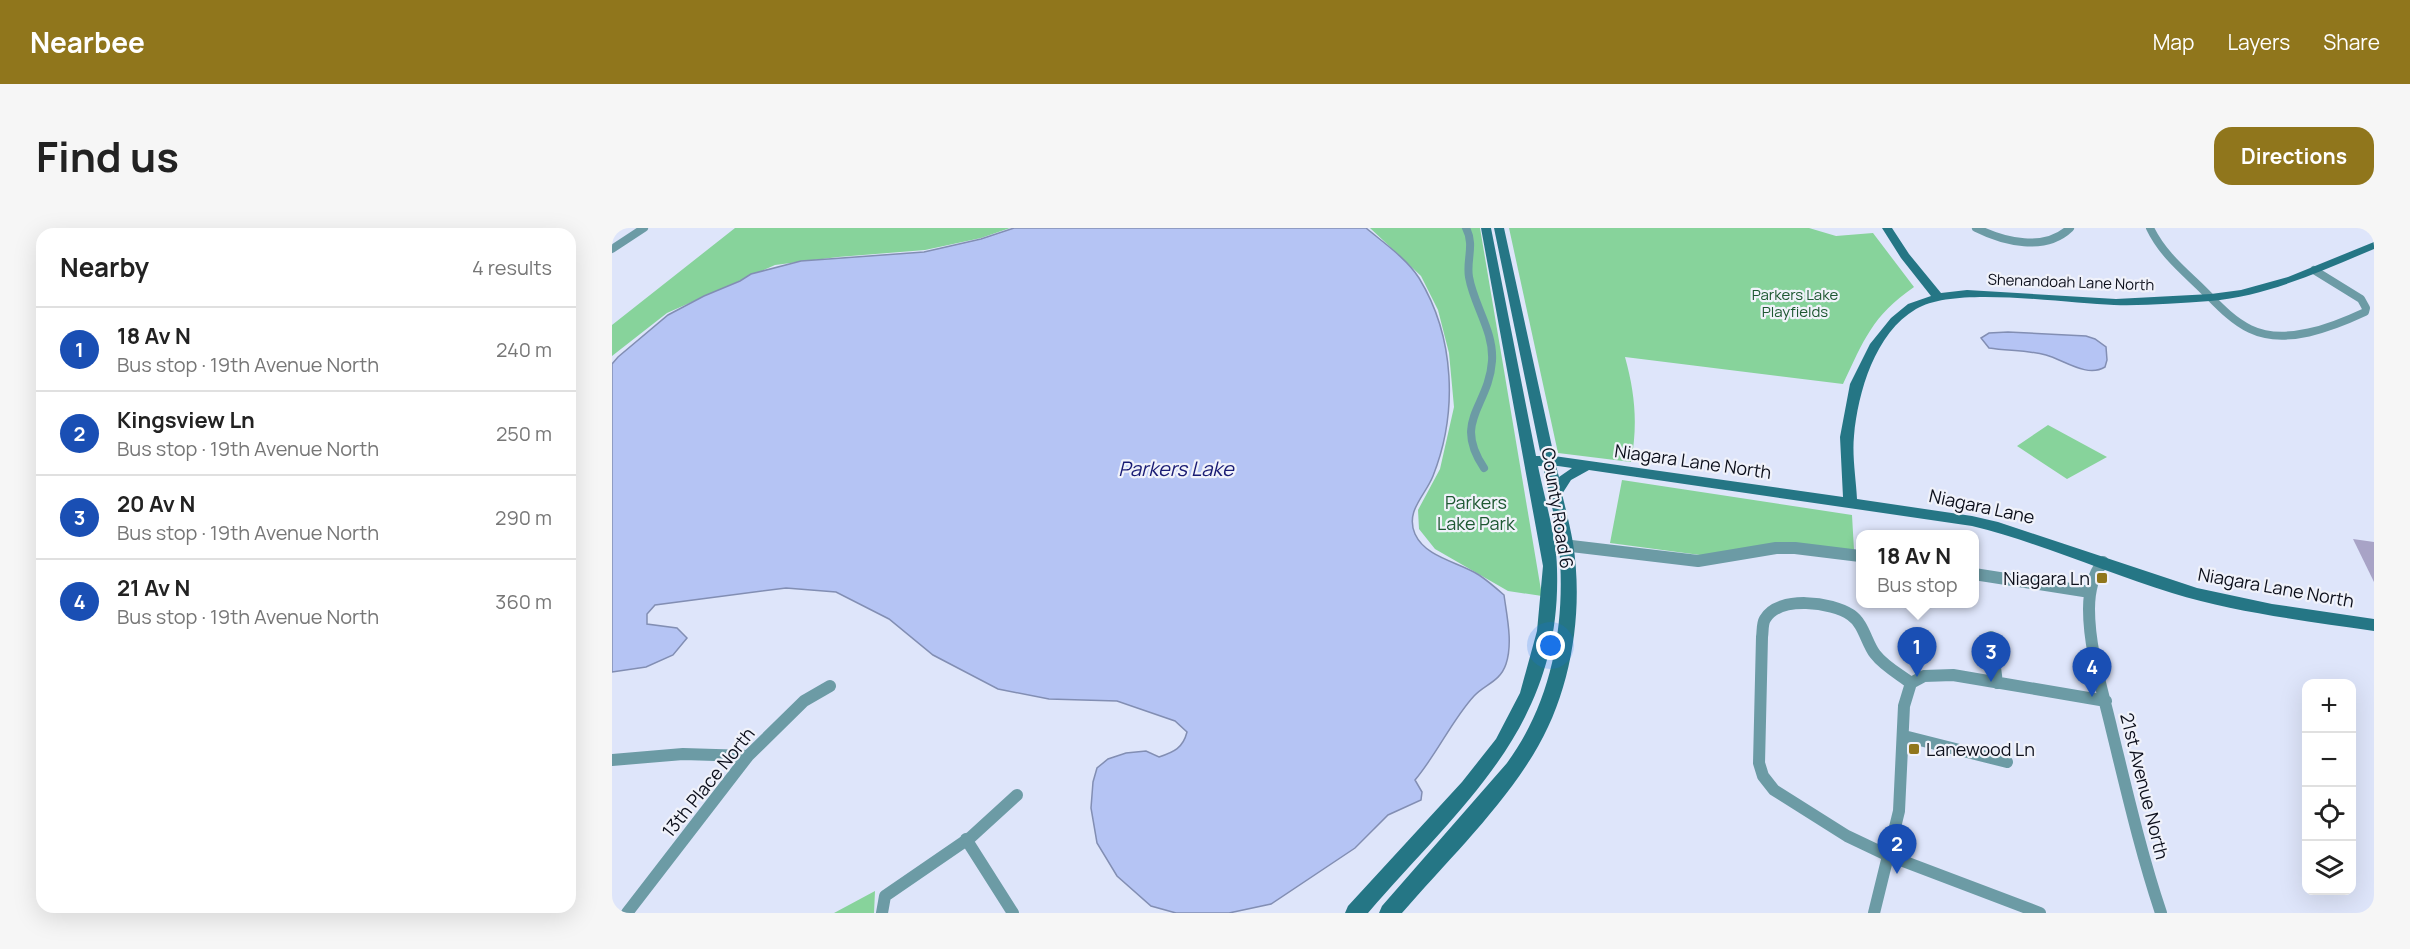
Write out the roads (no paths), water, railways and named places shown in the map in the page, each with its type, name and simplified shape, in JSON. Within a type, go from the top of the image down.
[{"type":"street","points":[[1466,228],[1472,243],[1469,276],[1492,350],[1489,380],[1469,430],[1468,442],[1475,458],[1484,468]]},
{"type":"street","name":"County Road 6","points":[[1355,913],[1485,768],[1509,733],[1532,683],[1544,642],[1550,605],[1550,566],[1486,228]]},
{"type":"street","name":"County Road 6","points":[[1389,913],[1492,796],[1528,748],[1554,687],[1566,637],[1569,580],[1566,544],[1499,228]]},
{"type":"street","points":[[1887,228],[1905,256],[1938,297]]},
{"type":"street","points":[[1976,228],[2002,240],[2025,242],[2057,239],[2070,228]]},
{"type":"street","points":[[2150,228],[2168,257],[2211,297],[2248,328],[2275,335],[2315,329],[2365,312],[2366,308],[2361,299],[2314,270]]},
{"type":"street","points":[[612,249],[643,229]]},
{"type":"street","name":"Shenandoah Lane North","points":[[1850,503],[1847,432],[1856,384],[1876,344],[1902,312],[1924,300],[1982,293],[2116,302],[2211,297],[2268,286],[2374,245]]},
{"type":"street","name":"Niagara Lane North","points":[[1531,461],[1587,465],[1850,503]]},
{"type":"street","points":[[1556,494],[1566,477],[1587,465]]},
{"type":"street","name":"Niagara Lane","points":[[1850,503],[1997,526],[2035,537],[2103,562]]},
{"type":"street","points":[[1546,543],[1698,561],[1776,548],[1856,556]]},
{"type":"street","name":"Niagara Lane North","points":[[2103,562],[2171,586],[2227,601],[2374,625]]},
{"type":"street","name":"21st Avenue North","points":[[2103,562],[2095,572],[2090,592],[2091,625],[2135,828],[2161,913]]},
{"type":"street","points":[[1979,575],[2090,592]]},
{"type":"street","points":[[1911,683],[1882,662],[1874,652],[1861,624],[1840,609],[1803,603],[1786,604],[1766,618],[1762,637],[1759,763],[1763,776],[1774,790],[1847,836],[1887,855],[2040,913]]},
{"type":"street","points":[[1991,637],[1997,683]]},
{"type":"street","points":[[1874,913],[1899,811],[1904,706],[1911,683],[1924,676],[1936,674],[2106,701]]},
{"type":"street","name":"13th Place North","points":[[627,913],[748,756],[804,701],[830,686]]},
{"type":"street","points":[[1904,736],[2007,762]]},
{"type":"street","points":[[612,760],[683,754],[748,756]]},
{"type":"street","points":[[882,913],[885,896],[966,840],[1003,811],[1017,795]]},
{"type":"street","points":[[966,840],[1013,913]]},
{"type":"water","name":"Parkers Lake","points":[[1014,228],[1366,228],[1408,264],[1419,278],[1431,301],[1446,350],[1449,401],[1441,452],[1430,483],[1414,511],[1413,526],[1415,534],[1427,549],[1471,570],[1504,595],[1509,639],[1506,664],[1500,675],[1478,692],[1466,705],[1415,780],[1422,792],[1421,800],[1388,815],[1355,848],[1271,904],[1229,913],[1176,913],[1151,906],[1117,876],[1097,843],[1091,808],[1093,782],[1097,768],[1108,759],[1126,753],[1146,751],[1159,757],[1173,751],[1183,742],[1187,732],[1175,721],[1117,701],[1049,699],[998,689],[933,655],[889,619],[836,592],[786,588],[655,605],[647,614],[647,624],[677,628],[687,638],[673,655],[646,667],[612,672],[612,364],[618,357],[668,315],[751,274],[801,261],[924,252],[981,239]]},
{"type":"water","points":[[1989,333],[2086,336],[2095,339],[2106,347],[2105,367],[2098,370],[2083,369],[2046,355],[1989,348],[1981,338]]},
{"type":"place","name":"Niagara Ln","points":[[2102,578]]},
{"type":"place","name":"18 Av N","points":[[1917,677]]},
{"type":"place","name":"20 Av N","points":[[1991,682]]},
{"type":"place","name":"21 Av N","points":[[2092,697]]},
{"type":"place","name":"Lanewood Ln","points":[[1914,749]]},
{"type":"place","name":"Kingsview Ln","points":[[1897,874]]},
{"type":"park label","name":"Parkers Lake Playfields","points":[[1795,302]]},
{"type":"park label","name":"Parkers Lake Park","points":[[1476,512]]}]
